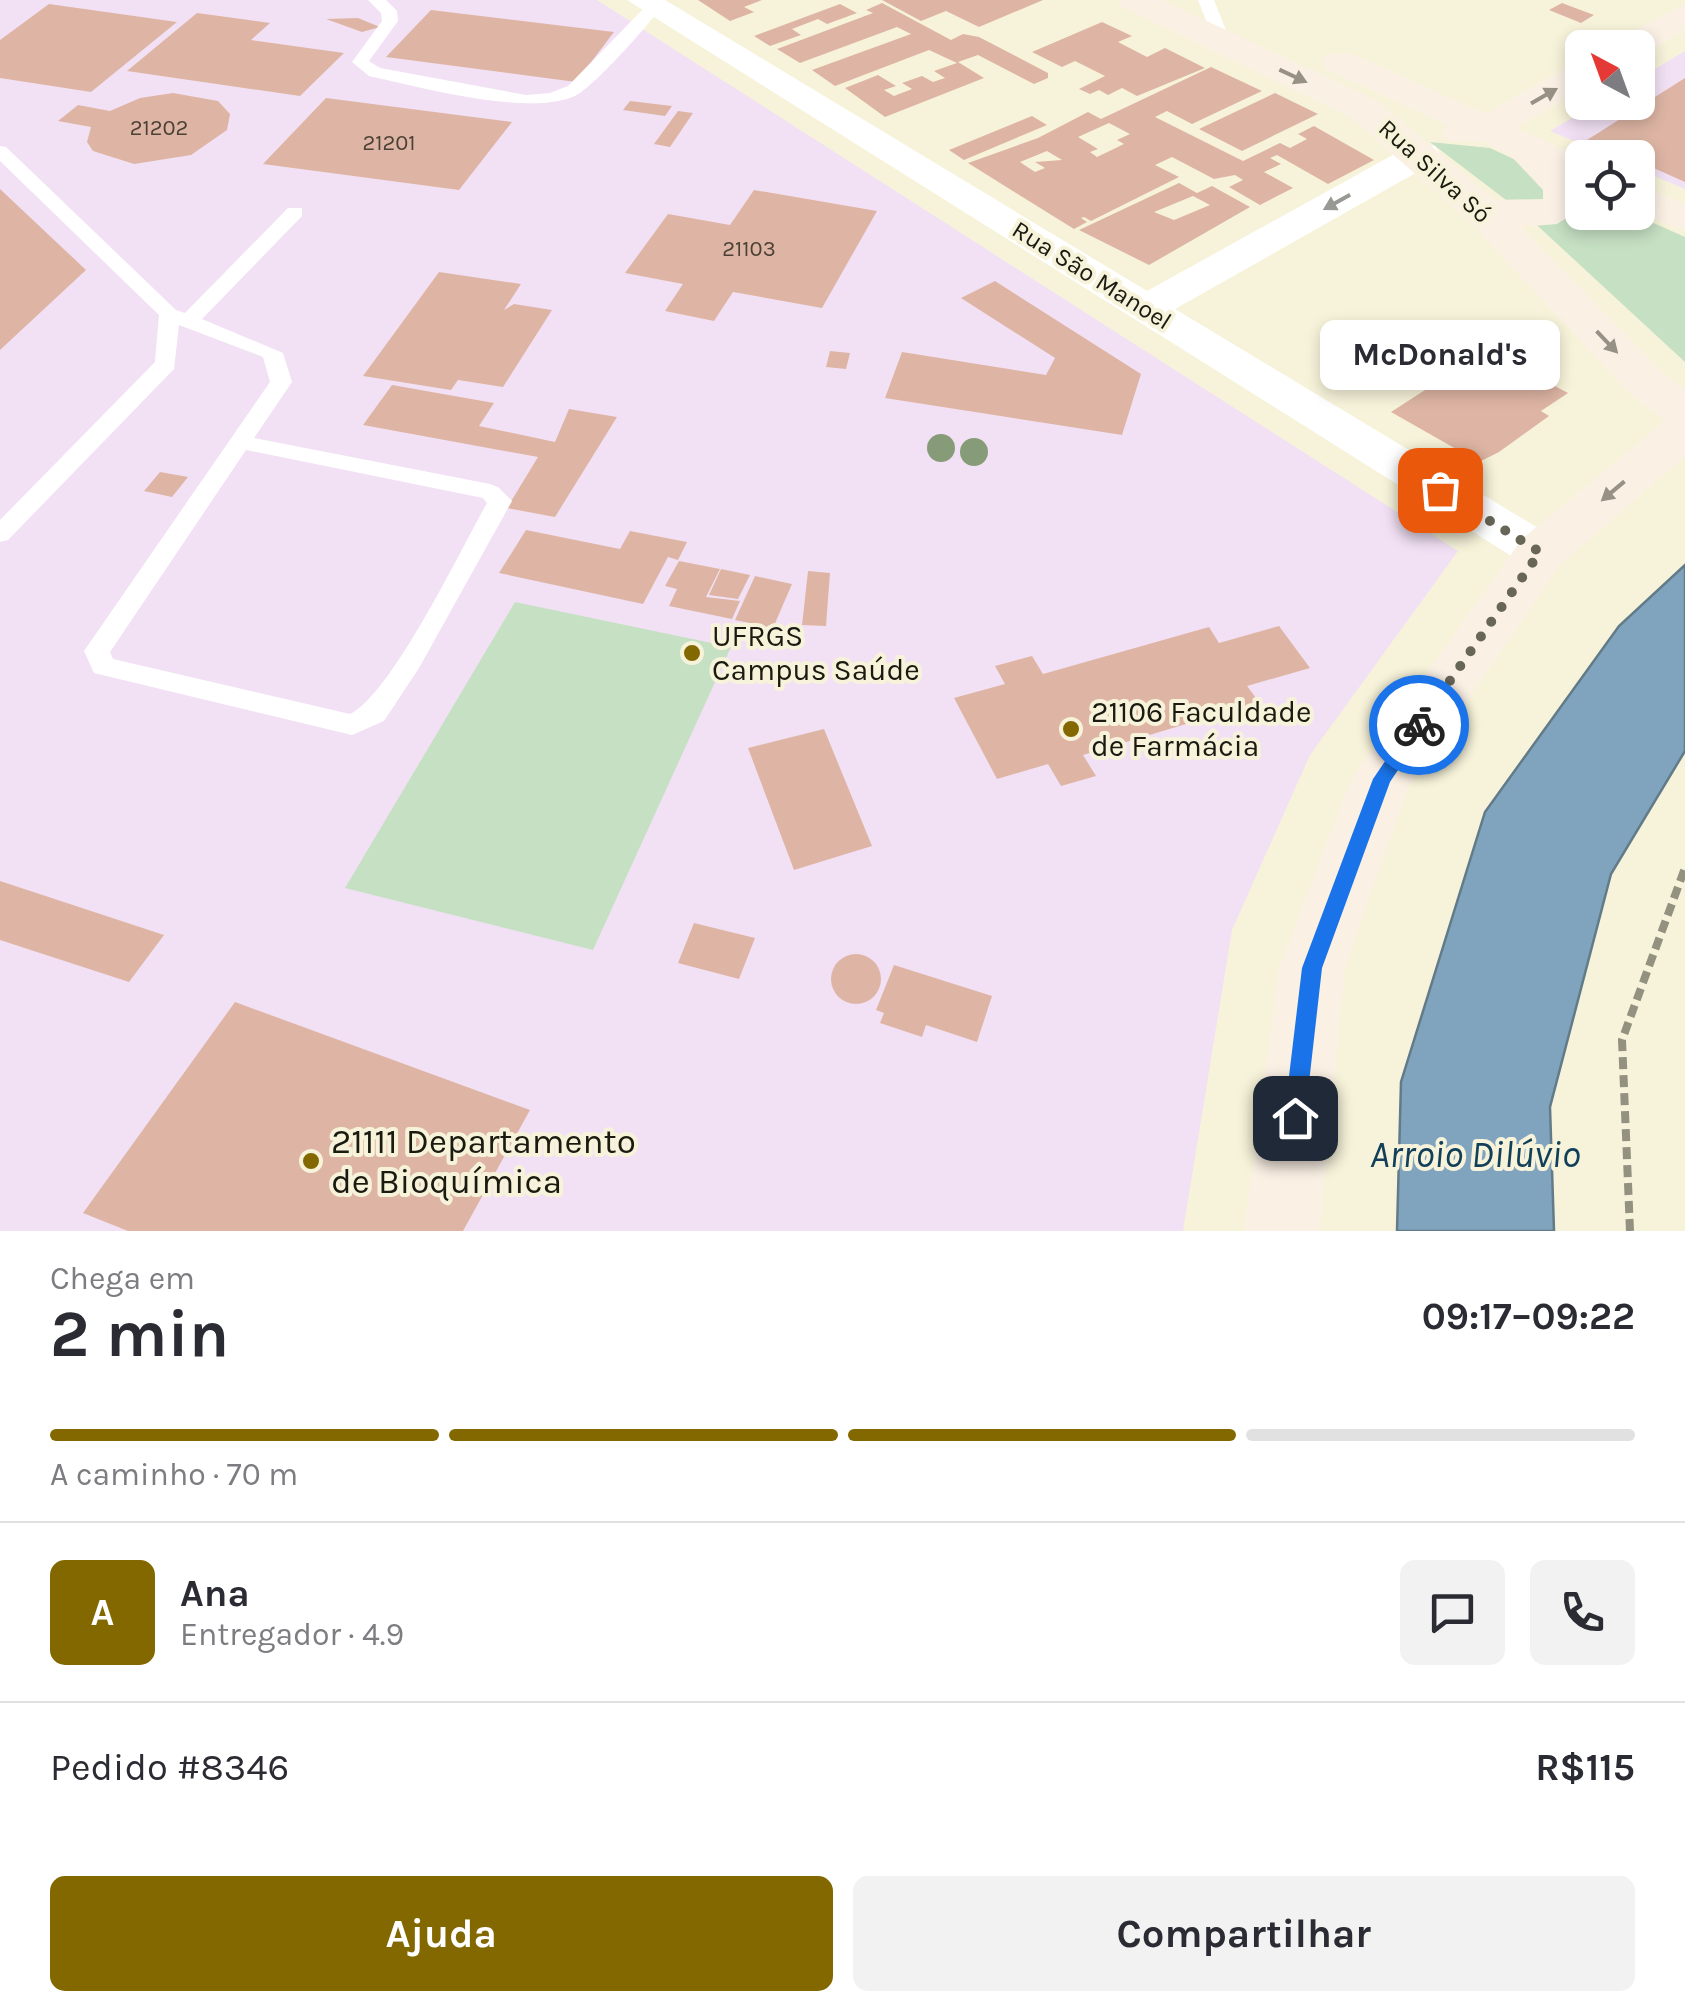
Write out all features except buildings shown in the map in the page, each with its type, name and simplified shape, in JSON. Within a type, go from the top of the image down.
[{"type":"main road","name":"Rua Silva Só","points":[[1134,0],[1364,109],[1422,154],[1484,212],[1648,384],[1685,413]]},
{"type":"main road","name":"Rua Silva Só","points":[[1206,0],[1565,165]]},
{"type":"main road","points":[[1655,33],[1685,15]]},
{"type":"main road","points":[[1364,109],[1436,131],[1486,130],[1565,84]]},
{"type":"main road","points":[[1484,212],[1542,216],[1564,205],[1563,188],[1524,147]]},
{"type":"main road","points":[[1655,205],[1685,218]]},
{"type":"main road","points":[[1282,1231],[1312,968],[1382,779],[1540,552],[1685,430]]},
{"type":"street","name":"Rua São Manoel","points":[[651,3],[1540,552]]},
{"type":"street","points":[[1148,308],[1422,154]]},
{"type":"lane","points":[[376,0],[390,11],[390,21],[360,62],[375,72],[526,100],[574,90],[651,3]]},
{"type":"lane","points":[[1206,0],[1222,42]]},
{"type":"lane","points":[[0,151],[179,317],[272,353],[281,382],[96,651],[103,666],[352,726],[375,714],[410,661],[500,501],[490,492],[240,442]]},
{"type":"lane","points":[[0,534],[166,364],[179,317],[295,212]]},
{"type":"path","points":[[1630,1231],[1622,1040],[1685,868]]},
{"type":"shaded area","name":"UFRGS Campus Saúde","points":[[0,0],[597,0],[1458,551],[1310,755],[1232,930],[1183,1231],[0,1231]]},
{"type":"shaded area","points":[[1685,51],[1685,189],[1655,176],[1655,140],[1571,140],[1550,131],[1569,120],[1655,120],[1655,69]]},
{"type":"green space","points":[[1430,142],[1490,148],[1565,183],[1565,230],[1655,230],[1655,224],[1685,237],[1685,362],[1527,216]]},
{"type":"green space","points":[[515,602],[731,647],[593,950],[345,888]]},
{"type":"water","name":"Arroio Dilúvio","points":[[1685,565],[1685,751],[1611,874],[1550,1107],[1554,1231],[1397,1231],[1401,1082],[1485,812],[1619,626]]},
{"type":"way so far","points":[[1419,725],[1540,552],[1440,490]]},
{"type":"place","name":"McDonald's","points":[[1440,490]]},
{"type":"place","name":"UFRGS Campus Saúde","points":[[692,653]]},
{"type":"place","name":"21106 Faculdade de Farmácia","points":[[1071,729]]},
{"type":"place","name":"21111 Departamento de Bioquímica","points":[[311,1161]]},
{"type":"route","points":[[1295,1118],[1312,968],[1382,779],[1419,725]]}]
